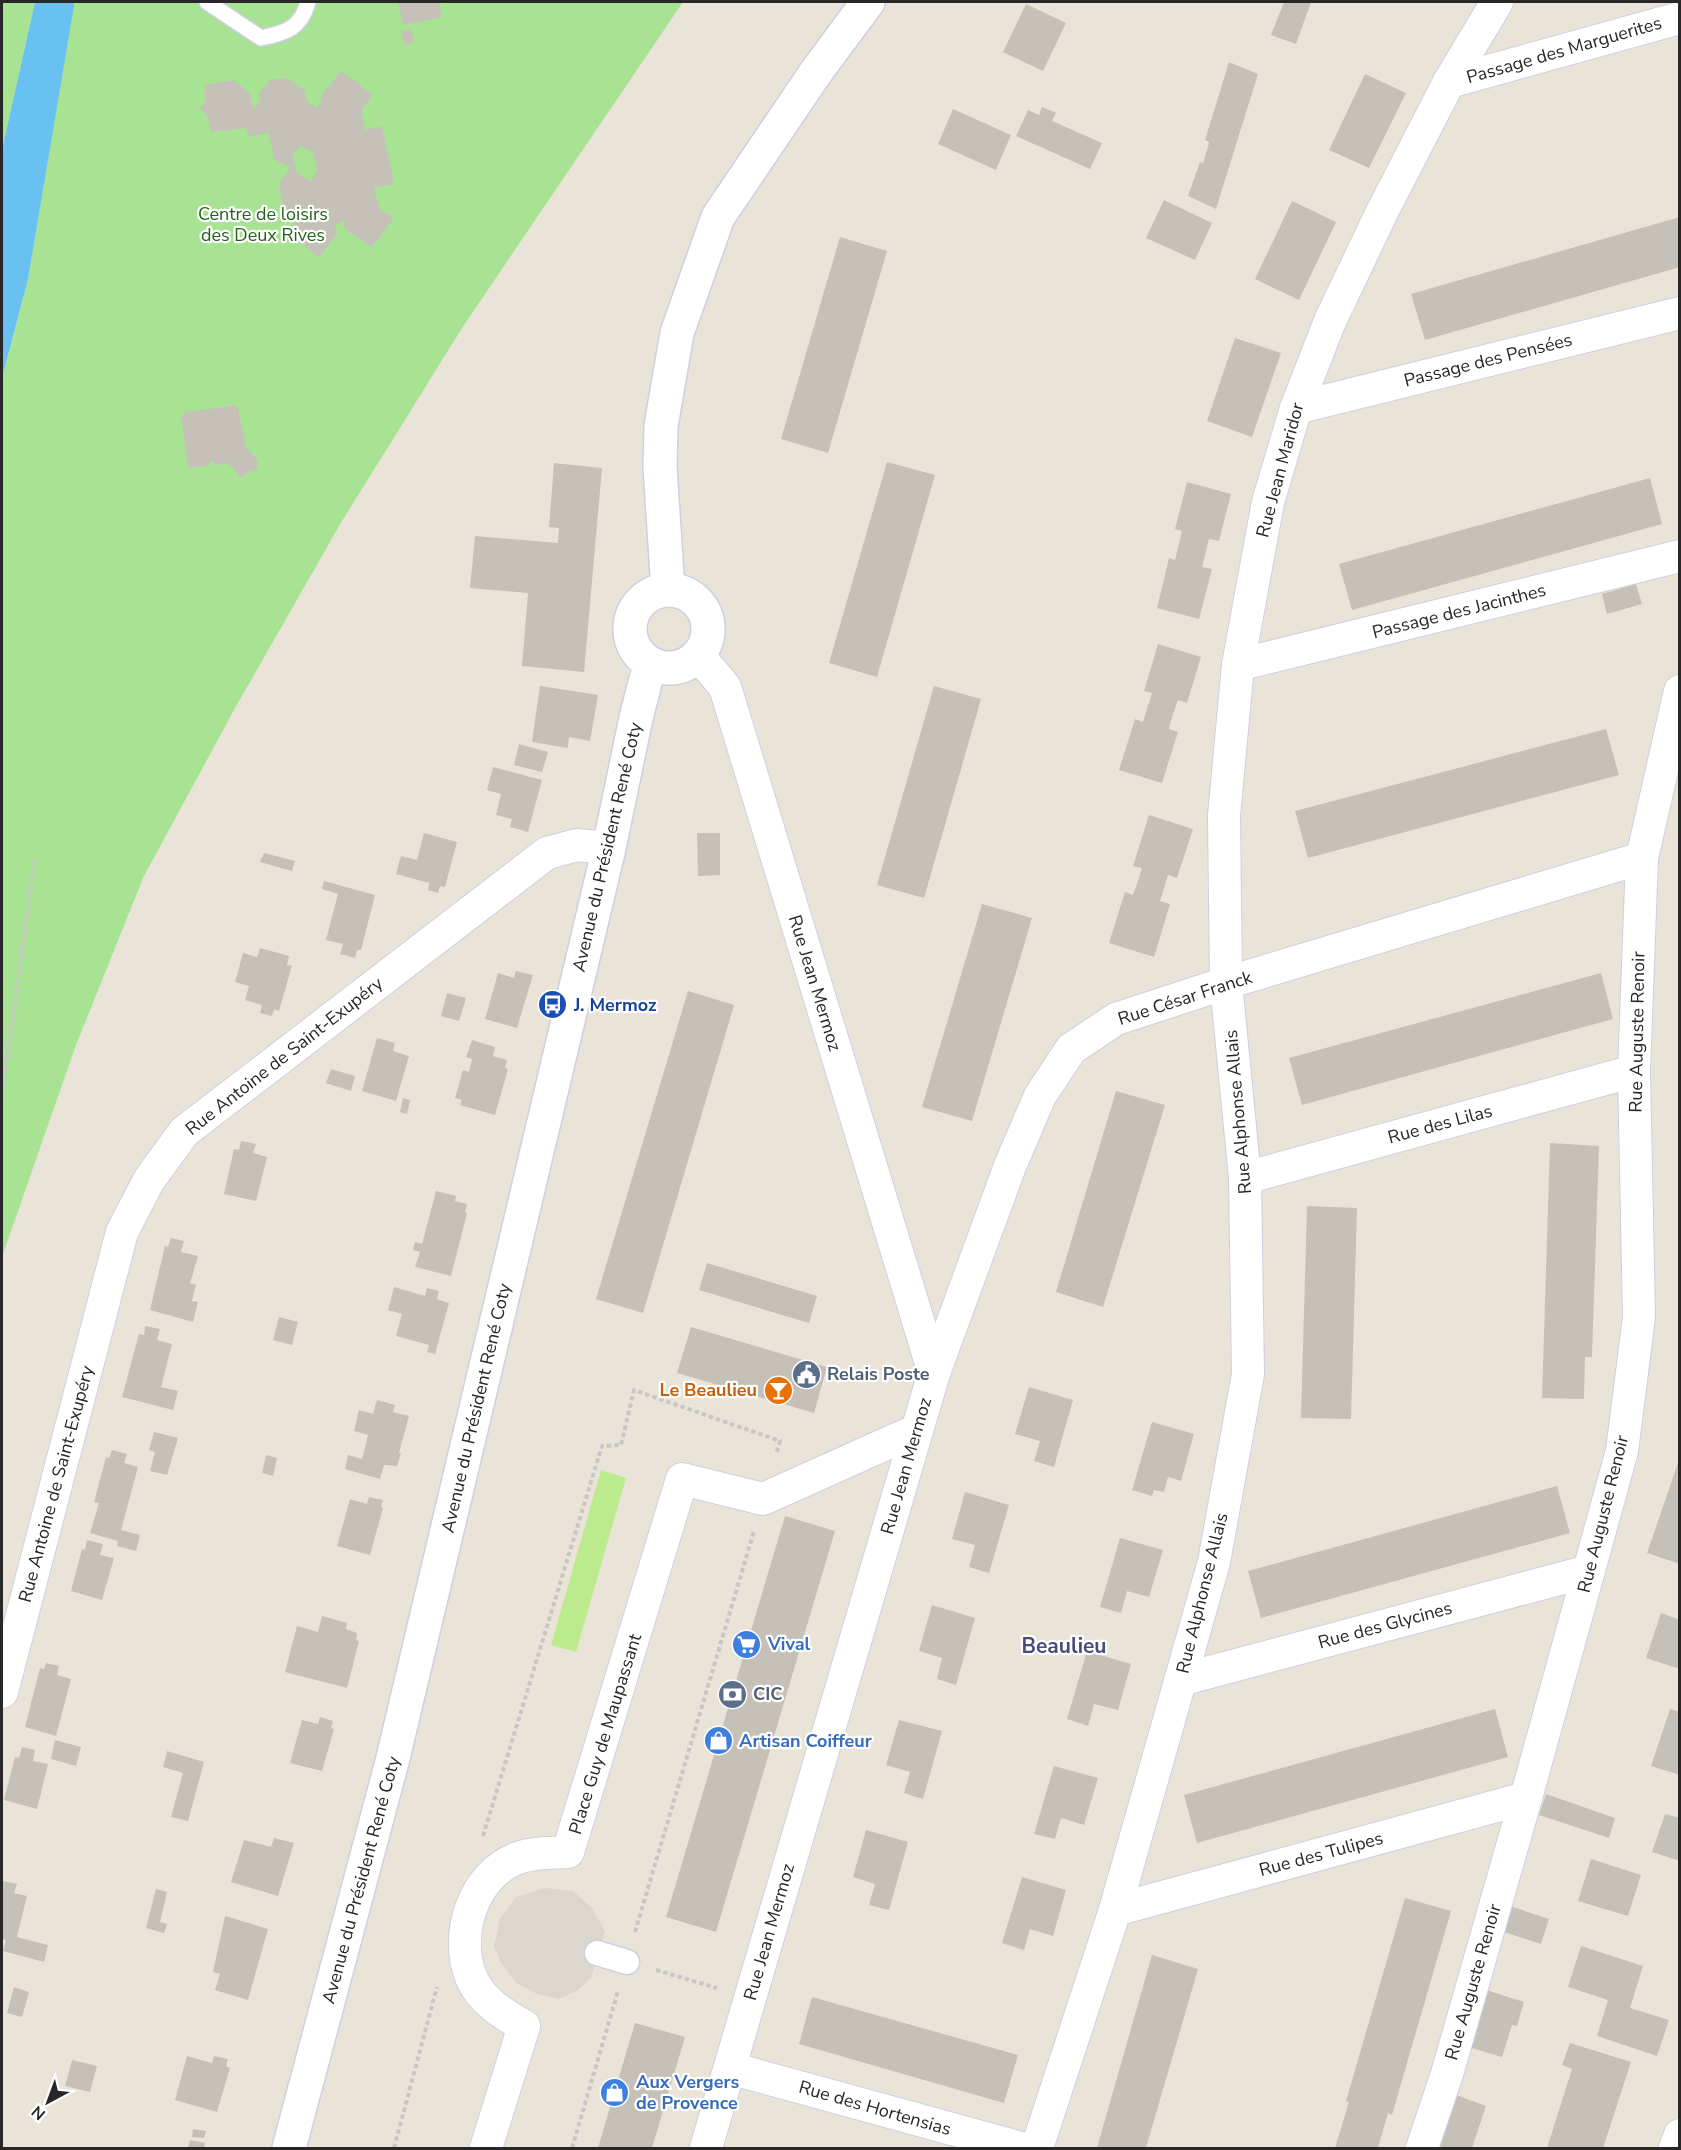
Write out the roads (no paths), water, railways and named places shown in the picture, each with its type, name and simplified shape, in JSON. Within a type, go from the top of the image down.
[{"type":"street","points":[[668,590],[660,457],[662,426],[677,333],[718,217],[816,72],[868,2]]},
{"type":"street","name":"Rue Jean Maridor","points":[[1226,983],[1224,816],[1238,666],[1268,502],[1296,408],[1330,321],[1449,82],[1497,2]]},
{"type":"street","name":"Passage des Marguerites","points":[[1449,82],[1680,18]]},
{"type":"street","name":"Passage des Pensées","points":[[1296,408],[1680,313]]},
{"type":"street","name":"Passage des Jacinthes","points":[[1238,666],[1680,556]]},
{"type":"street","points":[[668,590],[681,592],[693,598],[702,607],[707,619],[708,632],[705,645],[698,655],[688,663],[677,667],[653,665],[642,658],[634,647],[630,634],[631,621],[636,609],[644,599],[655,592],[668,590]]},
{"type":"street","name":"Rue Jean Mermoz","points":[[698,655],[725,687],[934,1373],[706,2148]]},
{"type":"street","name":"Avenue du Président René Coty","points":[[289,2148],[396,1746],[609,849],[643,688],[653,665]]},
{"type":"street","points":[[1642,858],[1680,690]]},
{"type":"street","name":"Rue Antoine de Saint-Exupéry","points":[[2,1692],[122,1232],[156,1171],[184,1132],[547,853],[577,845],[609,849]]},
{"type":"street","name":"Rue César Franck","points":[[934,1373],[1010,1166],[1040,1095],[1071,1049],[1116,1019],[1226,983],[1642,858]]},
{"type":"street","name":"Rue Auguste Renoir","points":[[1422,2148],[1447,2074],[1622,1451],[1639,1317],[1634,1071],[1642,858]]},
{"type":"street","name":"Rue Alphonse Allais","points":[[1037,2148],[1114,1910],[1214,1562],[1248,1374],[1245,1178],[1226,983]]},
{"type":"street","name":"Rue des Lilas","points":[[1245,1178],[1634,1071]]},
{"type":"street","name":"Place Guy de Maupassant","points":[[486,2148],[524,2026],[501,2013],[486,2000],[472,1978],[466,1958],[465,1929],[476,1895],[500,1867],[518,1858],[539,1853],[568,1852],[682,1479],[763,1500],[917,1430]]},
{"type":"street","name":"Rue des Glycines","points":[[1180,1680],[1589,1571]]},
{"type":"street","name":"Rue des Tulipes","points":[[1114,1910],[1526,1798]]},
{"type":"street","points":[[597,1953],[627,1962]]},
{"type":"street","name":"Rue des Hortensias","points":[[730,2067],[1021,2148]]},
{"type":"street","points":[[1675,2148],[1680,2135]]},
{"type":"lane","points":[[207,2],[261,38],[284,33],[304,16],[308,2]]},
{"type":"water","points":[[35,2],[74,2],[74,6],[28,279],[2,378],[2,150]]},
{"type":"place","name":"J. Mermoz","points":[[553,1005]]},
{"type":"place","name":"Relais Poste","points":[[806,1374]]},
{"type":"place","name":"Le Beaulieu","points":[[778,1390]]},
{"type":"place","name":"Vival","points":[[747,1644]]},
{"type":"place","name":"CIC","points":[[732,1694]]},
{"type":"place","name":"Artisan Coiffeur","points":[[718,1741]]},
{"type":"place","name":"Aux Vergers de Provence","points":[[615,2092]]},
{"type":"district","name":"Beaulieu","points":[[1064,1646]]},
{"type":"park label","name":"Centre de loisirs des Deux Rives","points":[[263,224]]}]
